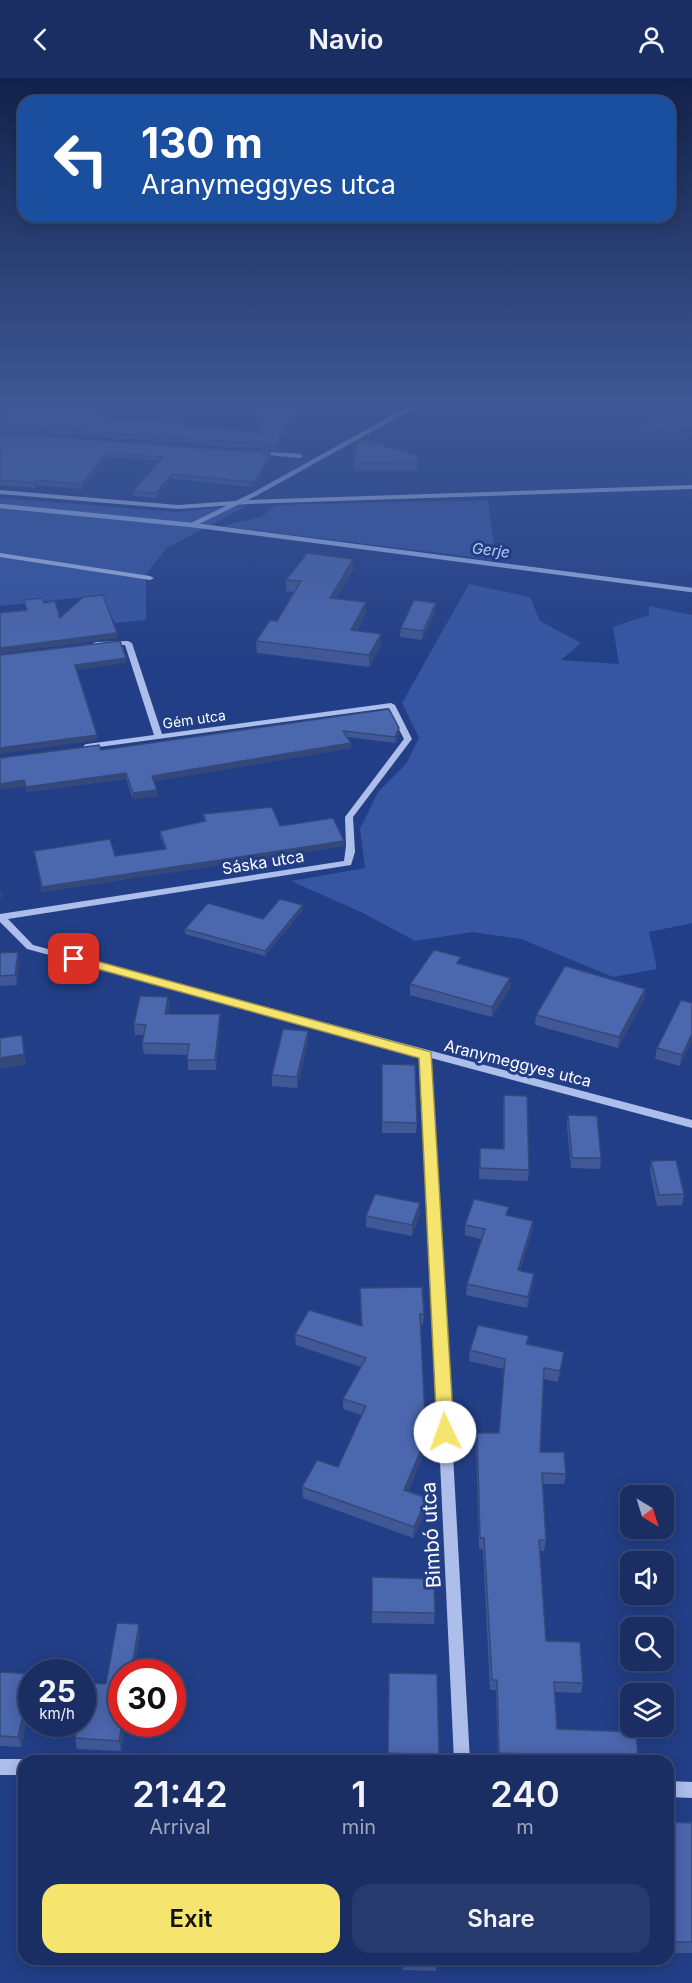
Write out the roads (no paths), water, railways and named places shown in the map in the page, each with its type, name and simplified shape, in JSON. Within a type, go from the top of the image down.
[{"type":"street","points":[[11,493],[178,507],[249,502],[518,493]]},
{"type":"street","points":[[0,555],[150,578]]},
{"type":"street","points":[[81,646],[128,643],[159,737]]},
{"type":"street","name":"Gém utca","points":[[80,748],[391,705]]},
{"type":"street","name":"Sáska utca","points":[[0,917],[348,863],[353,853],[348,829],[350,818],[408,739],[391,705]]},
{"type":"street","name":"Aranymeggyes utca","points":[[0,917],[30,947],[426,1055],[692,1124]]},
{"type":"street","name":"Bimbó utca","points":[[426,1055],[462,1755]]},
{"type":"street","points":[[0,1767],[18,1767]]},
{"type":"street","points":[[674,1789],[692,1790]]},
{"type":"waterway","points":[[192,525],[257,493]]},
{"type":"waterway","name":"Gerje","points":[[0,506],[192,525]]},
{"type":"waterway","name":"Gerje","points":[[192,525],[692,590]]}]
